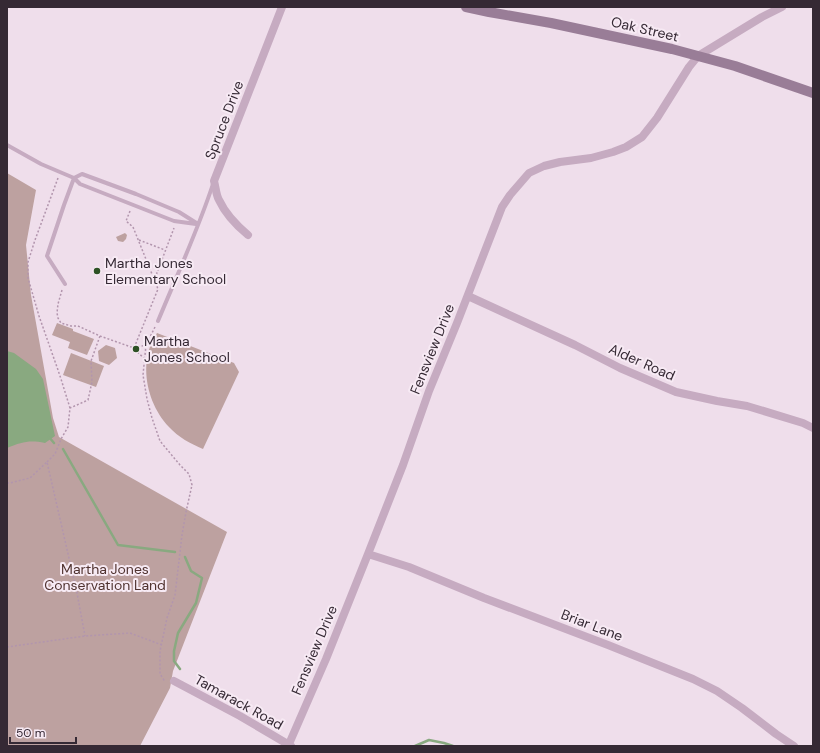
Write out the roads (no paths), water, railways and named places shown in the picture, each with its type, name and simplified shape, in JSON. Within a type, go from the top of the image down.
[{"type":"street","name":"Spruce Drive","points":[[248,235],[228,216],[218,199],[214,182],[282,7]]},
{"type":"street","name":"Oak Street","points":[[466,7],[640,41],[735,66],[813,93]]},
{"type":"street","points":[[698,56],[762,17],[782,7]]},
{"type":"street","name":"Fensview Drive","points":[[290,745],[368,554],[429,391],[468,296],[502,207],[529,173],[544,166],[560,162],[591,158],[613,152],[626,147],[642,137],[657,118],[689,67],[698,56]]},
{"type":"street","name":"Alder Road","points":[[468,296],[620,368],[676,392],[747,406],[803,423],[813,428]]},
{"type":"street","name":"Briar Lane","points":[[368,554],[409,567],[484,598],[693,679],[717,691],[794,746]]},
{"type":"street","name":"Tamarack Road","points":[[174,681],[290,745]]},
{"type":"lane","points":[[7,145],[41,164],[74,178],[80,184],[174,221],[198,224]]},
{"type":"lane","points":[[65,284],[47,256],[74,178],[82,174],[179,212],[198,224]]},
{"type":"lane","points":[[158,321],[214,182]]},
{"type":"waterway","points":[[49,437],[54,443]]},
{"type":"waterway","points":[[63,449],[118,545],[175,552]]},
{"type":"waterway","points":[[180,669],[174,661],[174,651],[178,633],[196,603],[202,578],[191,571],[185,557]]},
{"type":"waterway","points":[[415,746],[429,740],[453,746]]},
{"type":"place","name":"Martha Jones Elementary School","points":[[97,271]]},
{"type":"place","name":"Martha Jones School","points":[[136,349]]},
{"type":"park label","name":"Martha Jones Conservation Land","points":[[105,578]]}]
